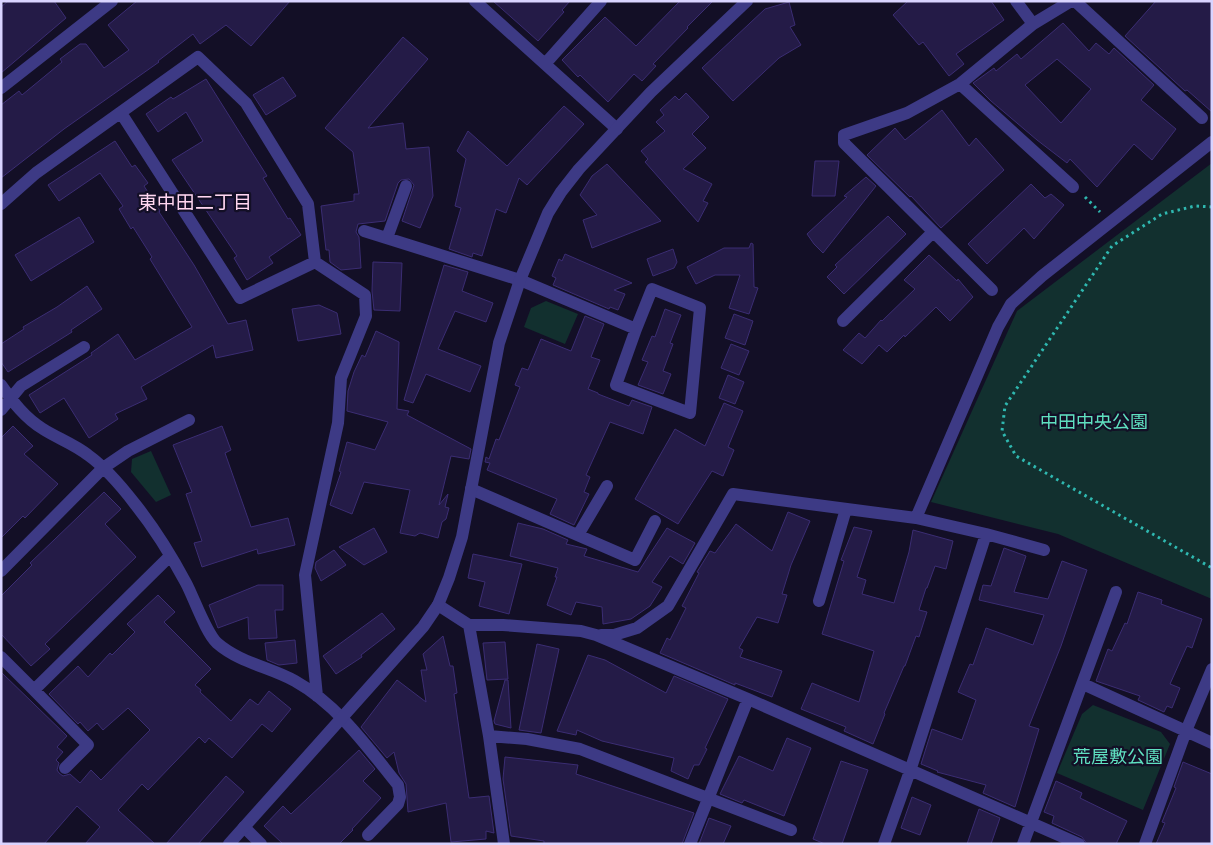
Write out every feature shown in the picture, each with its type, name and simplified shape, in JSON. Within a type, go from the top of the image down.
[{"type":"street","points":[[1,88],[112,1]]},
{"type":"street","points":[[475,1],[617,129]]},
{"type":"street","points":[[545,64],[601,1]]},
{"type":"street","points":[[229,844],[423,627],[438,605],[462,537],[499,343],[520,280],[548,213],[579,169],[651,92],[747,1]]},
{"type":"street","points":[[1016,1],[1033,24]]},
{"type":"street","points":[[992,290],[844,143],[844,135],[907,113],[960,84],[1033,24],[1071,1]]},
{"type":"street","points":[[1075,1],[1202,118]]},
{"type":"street","points":[[1,204],[36,174],[198,57],[246,103],[308,204],[314,262]]},
{"type":"street","points":[[960,84],[1073,187]]},
{"type":"street","points":[[121,113],[240,298],[314,262]]},
{"type":"street","points":[[916,518],[998,327],[1011,304],[1042,276],[1212,142]]},
{"type":"street","points":[[386,238],[406,186]]},
{"type":"street","points":[[364,231],[520,280],[636,329]]},
{"type":"street","points":[[844,321],[934,232]]},
{"type":"street","points":[[314,262],[365,295],[366,316],[341,378],[338,423],[305,575],[318,696]]},
{"type":"street","points":[[652,289],[700,308],[690,413],[616,385],[636,329],[652,289]]},
{"type":"street","points":[[1,410],[21,386],[84,347]]},
{"type":"street","points":[[1,385],[26,416],[43,429],[70,442],[89,455],[134,503],[156,532],[216,642],[242,659],[295,681],[318,696],[343,718],[398,785],[400,797],[398,804],[368,835]]},
{"type":"street","points":[[1,571],[103,468],[128,452],[189,420]]},
{"type":"street","points":[[578,535],[607,486]]},
{"type":"street","points":[[471,489],[635,560],[655,521]]},
{"type":"street","points":[[438,605],[469,625],[503,625],[581,631],[596,634],[614,634],[637,628],[668,606],[733,494],[916,518],[1044,550]]},
{"type":"street","points":[[819,601],[846,509]]},
{"type":"street","points":[[884,844],[910,771],[986,534]]},
{"type":"street","points":[[34,690],[170,556]]},
{"type":"street","points":[[1024,844],[1116,592]]},
{"type":"street","points":[[469,625],[489,736],[504,844]]},
{"type":"street","points":[[596,634],[1079,844]]},
{"type":"street","points":[[1,657],[88,745],[65,768]]},
{"type":"street","points":[[1145,844],[1186,731],[1212,669]]},
{"type":"street","points":[[1083,684],[1212,743]]},
{"type":"street","points":[[690,844],[748,699]]},
{"type":"street","points":[[489,736],[527,739],[580,749],[792,830]]},
{"type":"street","points":[[244,827],[261,844]]},
{"type":"path","points":[[1073,187],[1111,222]]},
{"type":"path","points":[[1212,207],[1195,206],[1162,214],[1112,246],[1005,406],[1002,431],[1016,456],[1212,568]]},
{"type":"green space","name":"中田中央公園","points":[[1212,163],[1212,599],[1058,534],[931,502],[1017,311]]},
{"type":"green space","points":[[546,301],[578,314],[565,344],[524,327],[531,308]]},
{"type":"green space","points":[[151,451],[171,495],[156,502],[131,472],[132,459]]},
{"type":"green space","name":"荒屋敷公園","points":[[1093,705],[1161,732],[1170,744],[1143,810],[1057,773],[1082,714]]},
{"type":"building","points":[[8,1],[54,1],[66,18],[1,73],[1,7]]},
{"type":"building","points":[[137,1],[290,1],[251,46],[226,25],[200,44],[193,34],[159,62],[64,129],[1,178],[1,105],[19,91],[22,95],[62,62],[60,59],[80,44],[86,44],[104,68],[129,50],[108,25]]},
{"type":"building","points":[[493,1],[570,1],[562,10],[564,12],[538,41]]},
{"type":"building","points":[[680,1],[713,1],[653,64],[656,66],[642,81],[634,74],[608,102],[580,75],[578,77],[562,60],[605,17],[636,46]]},
{"type":"building","points":[[908,1],[991,1],[1004,20],[956,54],[964,64],[949,76],[923,42],[919,45],[893,15]]},
{"type":"building","points":[[1156,1],[1212,1],[1212,112],[1187,90],[1185,91],[1125,36]]},
{"type":"building","points":[[789,2],[795,25],[790,27],[801,45],[779,58],[733,101],[702,68],[765,9]]},
{"type":"building","points":[[1063,23],[1089,51],[1096,43],[1109,54],[1114,48],[1154,85],[1141,100],[1176,129],[1152,160],[1134,144],[1097,187],[1070,159],[1067,163],[1037,140],[973,83],[994,68],[996,71],[1017,54],[1021,59]],"holes":[[[1057,59],[1091,89],[1061,123],[1025,85]]]},
{"type":"building","points":[[403,37],[428,59],[368,128],[403,123],[406,149],[429,147],[433,196],[420,228],[402,221],[414,185],[409,179],[401,180],[398,183],[385,221],[358,224],[356,232],[359,237],[361,268],[341,270],[330,262],[329,250],[326,250],[321,206],[354,201],[354,194],[359,194],[353,152],[325,128]]},
{"type":"building","points":[[283,77],[296,96],[266,115],[253,95]]},
{"type":"building","points":[[206,79],[267,176],[263,178],[288,219],[290,218],[301,235],[269,257],[273,263],[247,280],[234,258],[237,256],[172,160],[203,141],[186,112],[158,132],[146,114],[171,97],[173,99]]},
{"type":"building","points":[[686,93],[709,117],[692,134],[706,148],[683,169],[712,184],[703,201],[708,203],[698,222],[645,162],[648,159],[641,151],[665,131],[656,122],[664,115],[660,110],[675,96],[679,100]]},
{"type":"building","points":[[564,106],[584,124],[527,185],[519,178],[506,213],[496,209],[482,256],[473,253],[472,257],[449,249],[461,208],[455,206],[466,159],[457,151],[468,131],[507,166]]},
{"type":"building","points":[[942,110],[969,146],[976,138],[1004,170],[941,228],[911,196],[867,155],[895,128],[905,140]]},
{"type":"building","points":[[115,141],[132,167],[135,165],[148,183],[144,186],[194,265],[228,324],[246,320],[253,350],[216,358],[213,345],[141,387],[147,399],[115,414],[118,419],[89,438],[64,398],[40,413],[29,395],[92,355],[91,353],[118,334],[135,360],[192,327],[150,259],[152,257],[119,209],[123,206],[100,173],[59,201],[48,185]]},
{"type":"building","points":[[815,161],[839,161],[835,196],[812,196]]},
{"type":"building","points":[[607,164],[661,221],[592,248],[583,220],[597,215],[580,195],[592,176]]},
{"type":"building","points":[[866,177],[876,186],[823,253],[807,234],[847,197],[844,196]]},
{"type":"building","points":[[1031,184],[1045,198],[1051,194],[1064,205],[1034,239],[1024,228],[987,264],[968,244]]},
{"type":"building","points":[[888,216],[906,234],[844,294],[827,277],[837,267],[835,265]]},
{"type":"building","points":[[79,217],[94,242],[31,281],[15,255]]},
{"type":"building","points":[[751,243],[753,244],[754,287],[758,288],[749,314],[729,308],[740,275],[715,275],[696,284],[687,267],[724,248],[749,248]]},
{"type":"building","points":[[673,249],[677,262],[674,268],[653,276],[647,259]]},
{"type":"building","points":[[565,254],[632,283],[614,290],[625,294],[618,310],[610,307],[609,309],[553,285],[556,278],[552,276],[559,259],[562,261]]},
{"type":"building","points":[[929,255],[957,281],[958,279],[973,297],[950,321],[936,307],[887,352],[879,345],[862,364],[843,350],[859,333],[865,338],[881,320],[915,289],[904,280]]},
{"type":"building","points":[[373,262],[402,263],[400,311],[374,310],[372,291]]},
{"type":"building","points":[[444,265],[468,272],[462,291],[493,303],[486,322],[455,311],[438,349],[481,366],[470,392],[426,374],[413,403],[404,400]]},
{"type":"building","points":[[87,286],[102,309],[71,330],[72,332],[8,372],[1,362],[1,344],[24,329],[23,327]]},
{"type":"building","points":[[319,305],[337,313],[341,334],[298,341],[292,309]]},
{"type":"building","points":[[665,309],[681,315],[670,343],[673,344],[663,371],[671,374],[663,394],[638,385],[648,362],[642,360],[652,336],[655,337]]},
{"type":"building","points":[[734,314],[753,321],[745,345],[725,338]]},
{"type":"building","points":[[585,316],[604,324],[591,357],[600,360],[588,389],[629,406],[632,400],[652,407],[643,434],[610,422],[586,475],[590,477],[584,492],[589,494],[574,525],[550,514],[557,499],[487,470],[490,463],[485,462],[486,457],[489,459],[496,439],[499,440],[520,387],[515,385],[522,368],[528,370],[541,339],[571,351]]},
{"type":"building","points":[[376,331],[399,342],[397,409],[409,411],[407,415],[471,449],[469,459],[451,456],[439,505],[448,494],[445,507],[449,508],[446,519],[442,522],[438,538],[420,533],[415,536],[400,533],[410,490],[364,482],[352,514],[330,505],[341,472],[339,471],[347,442],[375,450],[388,422],[347,411],[348,391],[354,372],[362,355],[365,357]]},
{"type":"building","points":[[731,344],[749,351],[739,375],[721,368]]},
{"type":"building","points":[[728,375],[744,382],[735,404],[719,398]]},
{"type":"building","points":[[724,403],[743,411],[728,447],[734,450],[723,476],[712,471],[678,524],[635,499],[675,429],[705,446]]},
{"type":"building","points":[[13,426],[33,446],[24,454],[58,484],[25,518],[23,516],[1,538],[1,438]]},
{"type":"building","points":[[222,426],[231,450],[225,453],[251,527],[288,518],[295,545],[258,554],[257,549],[202,567],[194,543],[202,541],[186,494],[192,492],[173,445]]},
{"type":"building","points":[[104,492],[121,509],[105,524],[136,557],[45,644],[50,649],[31,666],[1,634],[1,596],[32,565],[30,563]]},
{"type":"building","points":[[788,512],[810,521],[791,565],[782,594],[787,595],[778,623],[757,617],[739,648],[743,650],[740,657],[782,671],[772,697],[735,683],[735,685],[660,653],[667,638],[670,640],[686,608],[682,606],[699,573],[697,572],[710,551],[715,553],[736,524],[772,551]]},
{"type":"building","points":[[518,523],[543,529],[568,540],[566,544],[587,549],[584,556],[638,572],[667,528],[695,543],[683,564],[670,556],[652,582],[662,587],[650,606],[631,619],[603,624],[602,607],[576,602],[571,615],[547,605],[557,577],[555,577],[558,568],[510,556]]},
{"type":"building","points":[[854,527],[872,531],[857,577],[866,580],[862,594],[894,603],[909,552],[913,530],[953,541],[946,569],[935,566],[926,588],[919,610],[927,612],[919,637],[916,636],[873,744],[844,731],[846,727],[801,709],[812,683],[859,702],[874,651],[822,634],[844,561],[841,560]]},
{"type":"building","points":[[374,528],[387,552],[364,565],[339,547]]},
{"type":"building","points":[[1004,548],[1026,556],[1014,592],[1048,599],[1062,561],[1087,570],[1061,646],[1029,726],[1039,729],[1015,807],[983,793],[986,785],[937,772],[921,764],[932,729],[962,740],[976,700],[958,692],[970,664],[973,665],[986,628],[1033,645],[1044,615],[979,600],[983,585],[991,586]]},
{"type":"building","points":[[334,550],[346,565],[321,581],[315,568],[316,562]]},
{"type":"building","points":[[473,554],[522,564],[509,614],[479,606],[485,582],[468,578]]},
{"type":"building","points":[[258,585],[283,585],[283,610],[275,610],[277,638],[249,639],[248,617],[218,628],[209,605]]},
{"type":"building","points":[[1138,592],[1162,600],[1161,604],[1202,619],[1192,648],[1187,646],[1170,684],[1180,688],[1172,708],[1167,706],[1164,712],[1138,700],[1140,696],[1096,681],[1108,649],[1112,651],[1125,623],[1127,624]]},
{"type":"building","points":[[158,595],[175,612],[164,622],[211,669],[195,685],[231,721],[250,699],[258,705],[269,691],[291,709],[272,732],[262,724],[232,758],[209,738],[205,743],[199,737],[148,790],[142,784],[118,810],[155,844],[85,844],[100,827],[77,806],[44,844],[1,844],[1,672],[67,736],[57,747],[63,752],[56,760],[59,763],[57,770],[59,773],[63,776],[70,774],[80,783],[91,770],[101,780],[150,730],[128,708],[103,730],[97,723],[88,731],[80,722],[78,724],[49,694],[78,666],[88,677],[110,653],[112,655],[135,632],[127,624]]},
{"type":"building","points":[[382,613],[395,629],[361,655],[362,657],[336,674],[323,656]]},
{"type":"building","points":[[443,636],[450,666],[453,666],[457,693],[454,694],[469,798],[489,796],[494,833],[486,831],[486,839],[451,842],[446,803],[408,812],[406,784],[399,773],[394,752],[387,758],[361,727],[397,680],[426,702],[421,670],[427,670],[423,654]]},
{"type":"building","points":[[295,640],[297,663],[279,665],[267,660],[265,643]]},
{"type":"building","points":[[505,642],[508,679],[487,680],[483,643]]},
{"type":"building","points":[[537,644],[559,649],[541,733],[519,730]]},
{"type":"building","points":[[588,655],[605,660],[666,693],[674,676],[728,699],[699,765],[694,765],[688,779],[671,771],[674,758],[602,741],[577,730],[576,735],[557,731]]},
{"type":"building","points":[[505,680],[508,680],[511,728],[495,724],[494,721]]},
{"type":"building","points":[[787,738],[811,748],[784,816],[744,800],[742,803],[720,794],[739,756],[773,771]]},
{"type":"building","points":[[359,750],[375,769],[363,781],[381,798],[339,844],[283,844],[264,826],[283,806],[291,814]]},
{"type":"building","points":[[505,757],[578,765],[576,774],[694,813],[682,844],[544,844],[544,841],[511,836],[503,779]]},
{"type":"building","points":[[841,761],[868,770],[842,844],[825,844],[813,839]]},
{"type":"building","points":[[1183,762],[1212,774],[1212,844],[1156,844],[1165,823],[1162,822],[1176,788],[1174,787]]},
{"type":"building","points":[[226,776],[244,792],[198,844],[166,844]]},
{"type":"building","points":[[1056,781],[1082,793],[1080,798],[1127,821],[1116,844],[1087,844],[1082,837],[1052,823],[1054,816],[1044,812]]},
{"type":"building","points":[[912,797],[931,805],[920,835],[901,828]]},
{"type":"building","points":[[979,809],[1000,818],[991,844],[967,844]]},
{"type":"building","points":[[709,818],[731,826],[723,844],[699,844]]},
{"type":"district","name":"東中田二丁目","points":[[195,202]]}]
